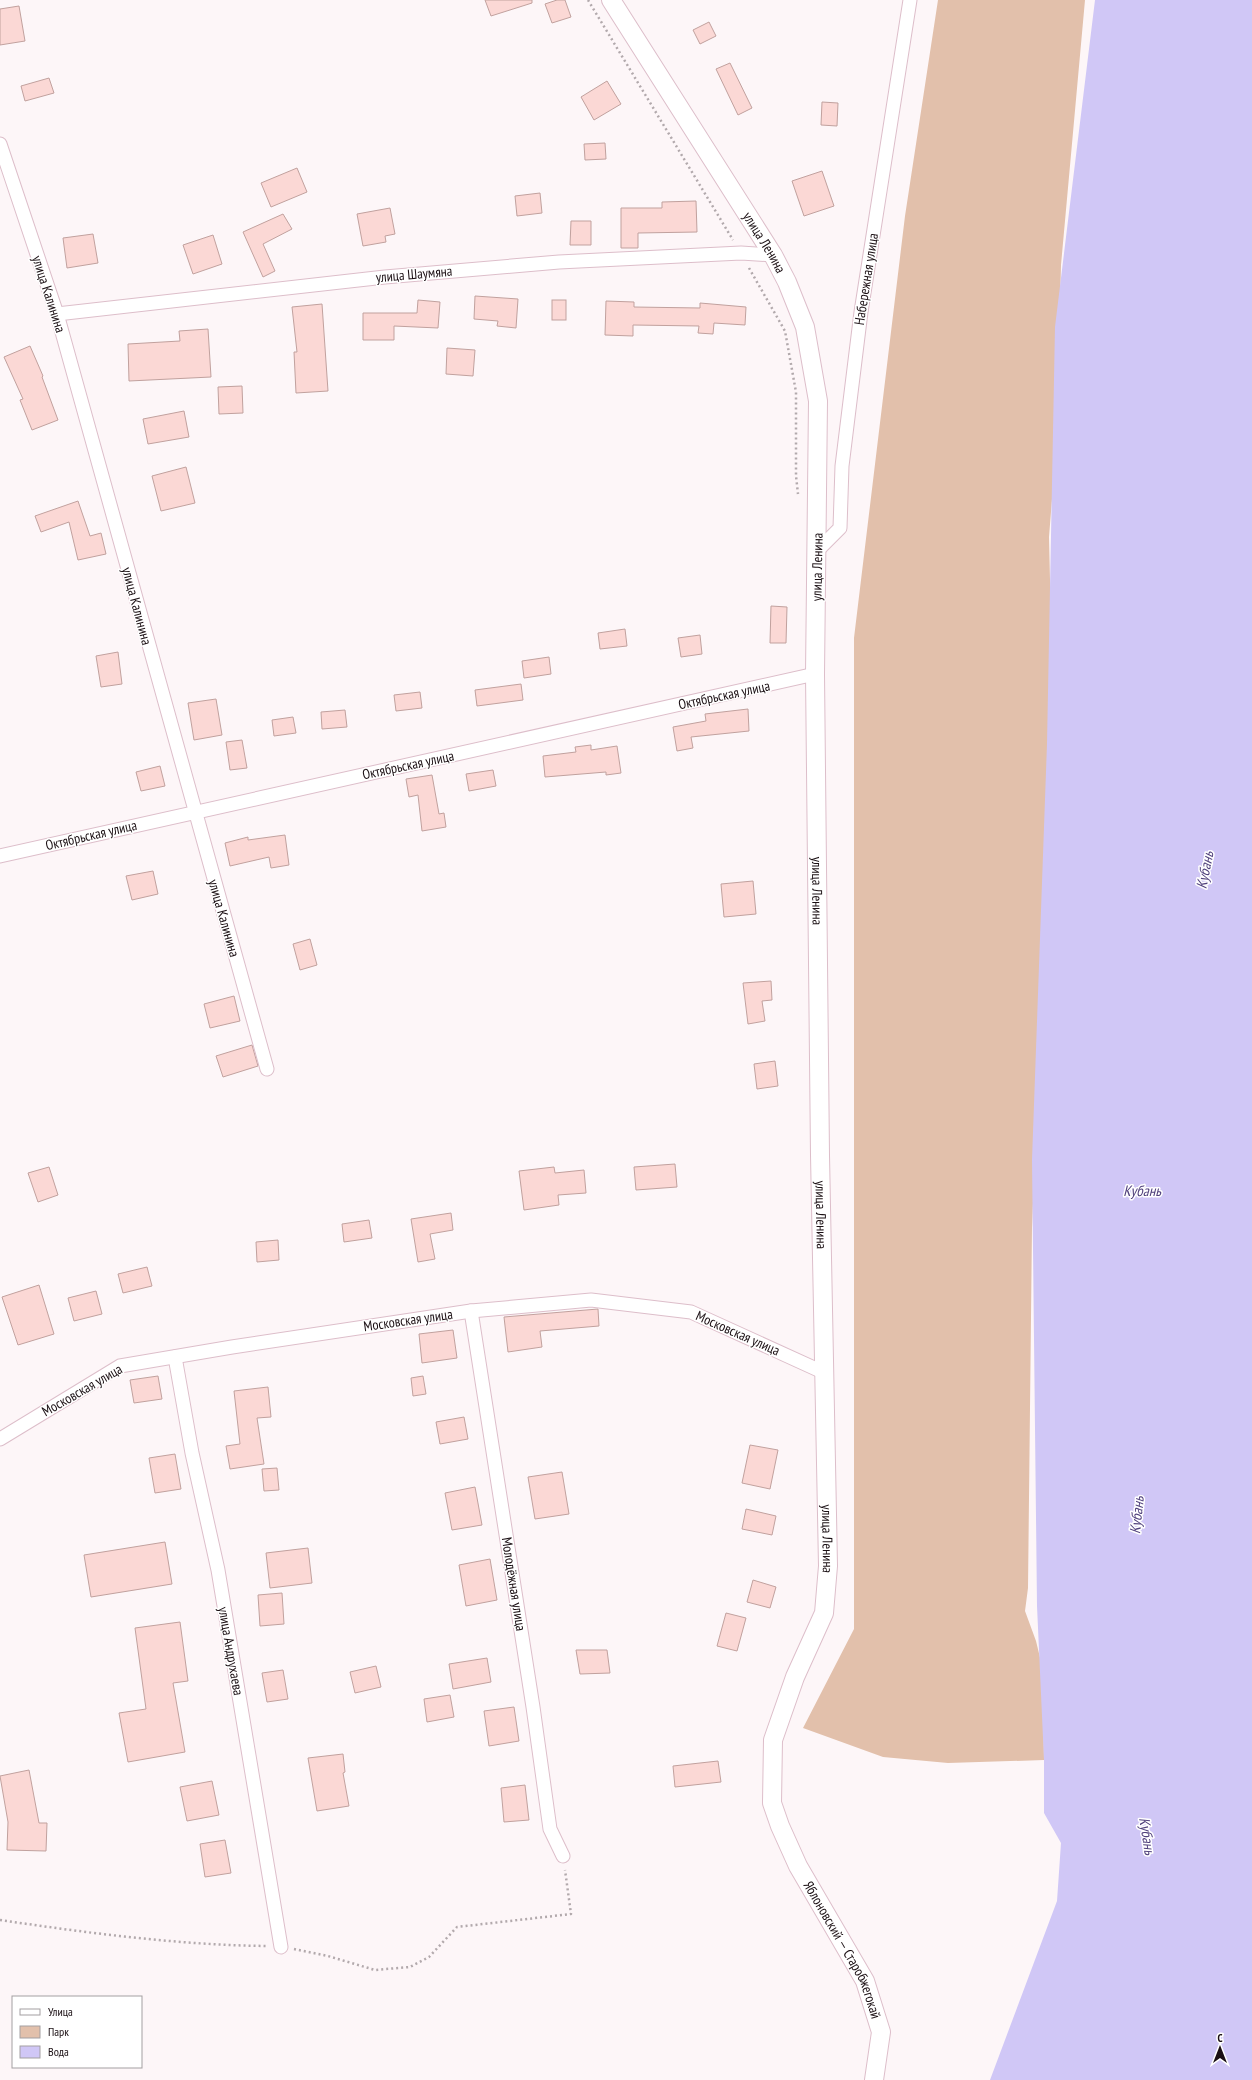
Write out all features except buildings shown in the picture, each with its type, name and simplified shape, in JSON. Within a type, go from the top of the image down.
[{"type":"street","name":"улица Ленина","points":[[611,0],[773,255],[787,282],[805,327],[818,401],[818,550],[815,674],[820,1155],[828,1566],[824,1613],[795,1677],[773,1740],[772,1803],[780,1826]]},
{"type":"street","name":"Набережная улица","points":[[818,550],[840,528],[842,466],[860,312],[910,0]]},
{"type":"street","name":"улица Калинина","points":[[0,144],[57,314],[194,812],[267,1069]]},
{"type":"street","name":"улица Шаумяна","points":[[57,314],[385,277],[559,262],[741,253],[773,255]]},
{"type":"street","name":"Октябрьская улица","points":[[0,856],[815,674]]},
{"type":"street","name":"Московская улица","points":[[0,1439],[120,1366],[175,1356],[471,1311],[592,1300],[691,1312],[825,1373]]},
{"type":"street","name":"Молодёжная улица","points":[[471,1311],[533,1707],[550,1829],[563,1856]]},
{"type":"street","name":"улица Андрухаева","points":[[175,1356],[192,1453],[218,1570],[281,1947]]},
{"type":"street","name":"Яблоновский — Старобжегокай","points":[[780,1826],[798,1866],[865,1981],[881,2032],[874,2080]]},
{"type":"path","points":[[588,0],[741,253],[785,331],[796,392],[796,476],[799,498]]},
{"type":"path","points":[[0,1920],[54,1928],[226,1946],[281,1947],[328,1956],[375,1970],[410,1967],[429,1957],[457,1928],[571,1914],[563,1856]]},
{"type":"green space","points":[[938,0],[1085,0],[1061,265],[1057,436],[1049,537],[1053,708],[1032,1228],[1028,1588],[1025,1611],[1036,1641],[1043,1670],[1044,1760],[948,1763],[883,1757],[803,1728],[854,1629],[854,638],[905,216]]},
{"type":"water","name":"Кубань","points":[[1095,0],[1252,0],[1252,2080],[990,2080],[1057,1901],[1061,1843],[1044,1813],[1044,1760],[1037,1606],[1032,1160],[1047,744],[1055,327]]}]
